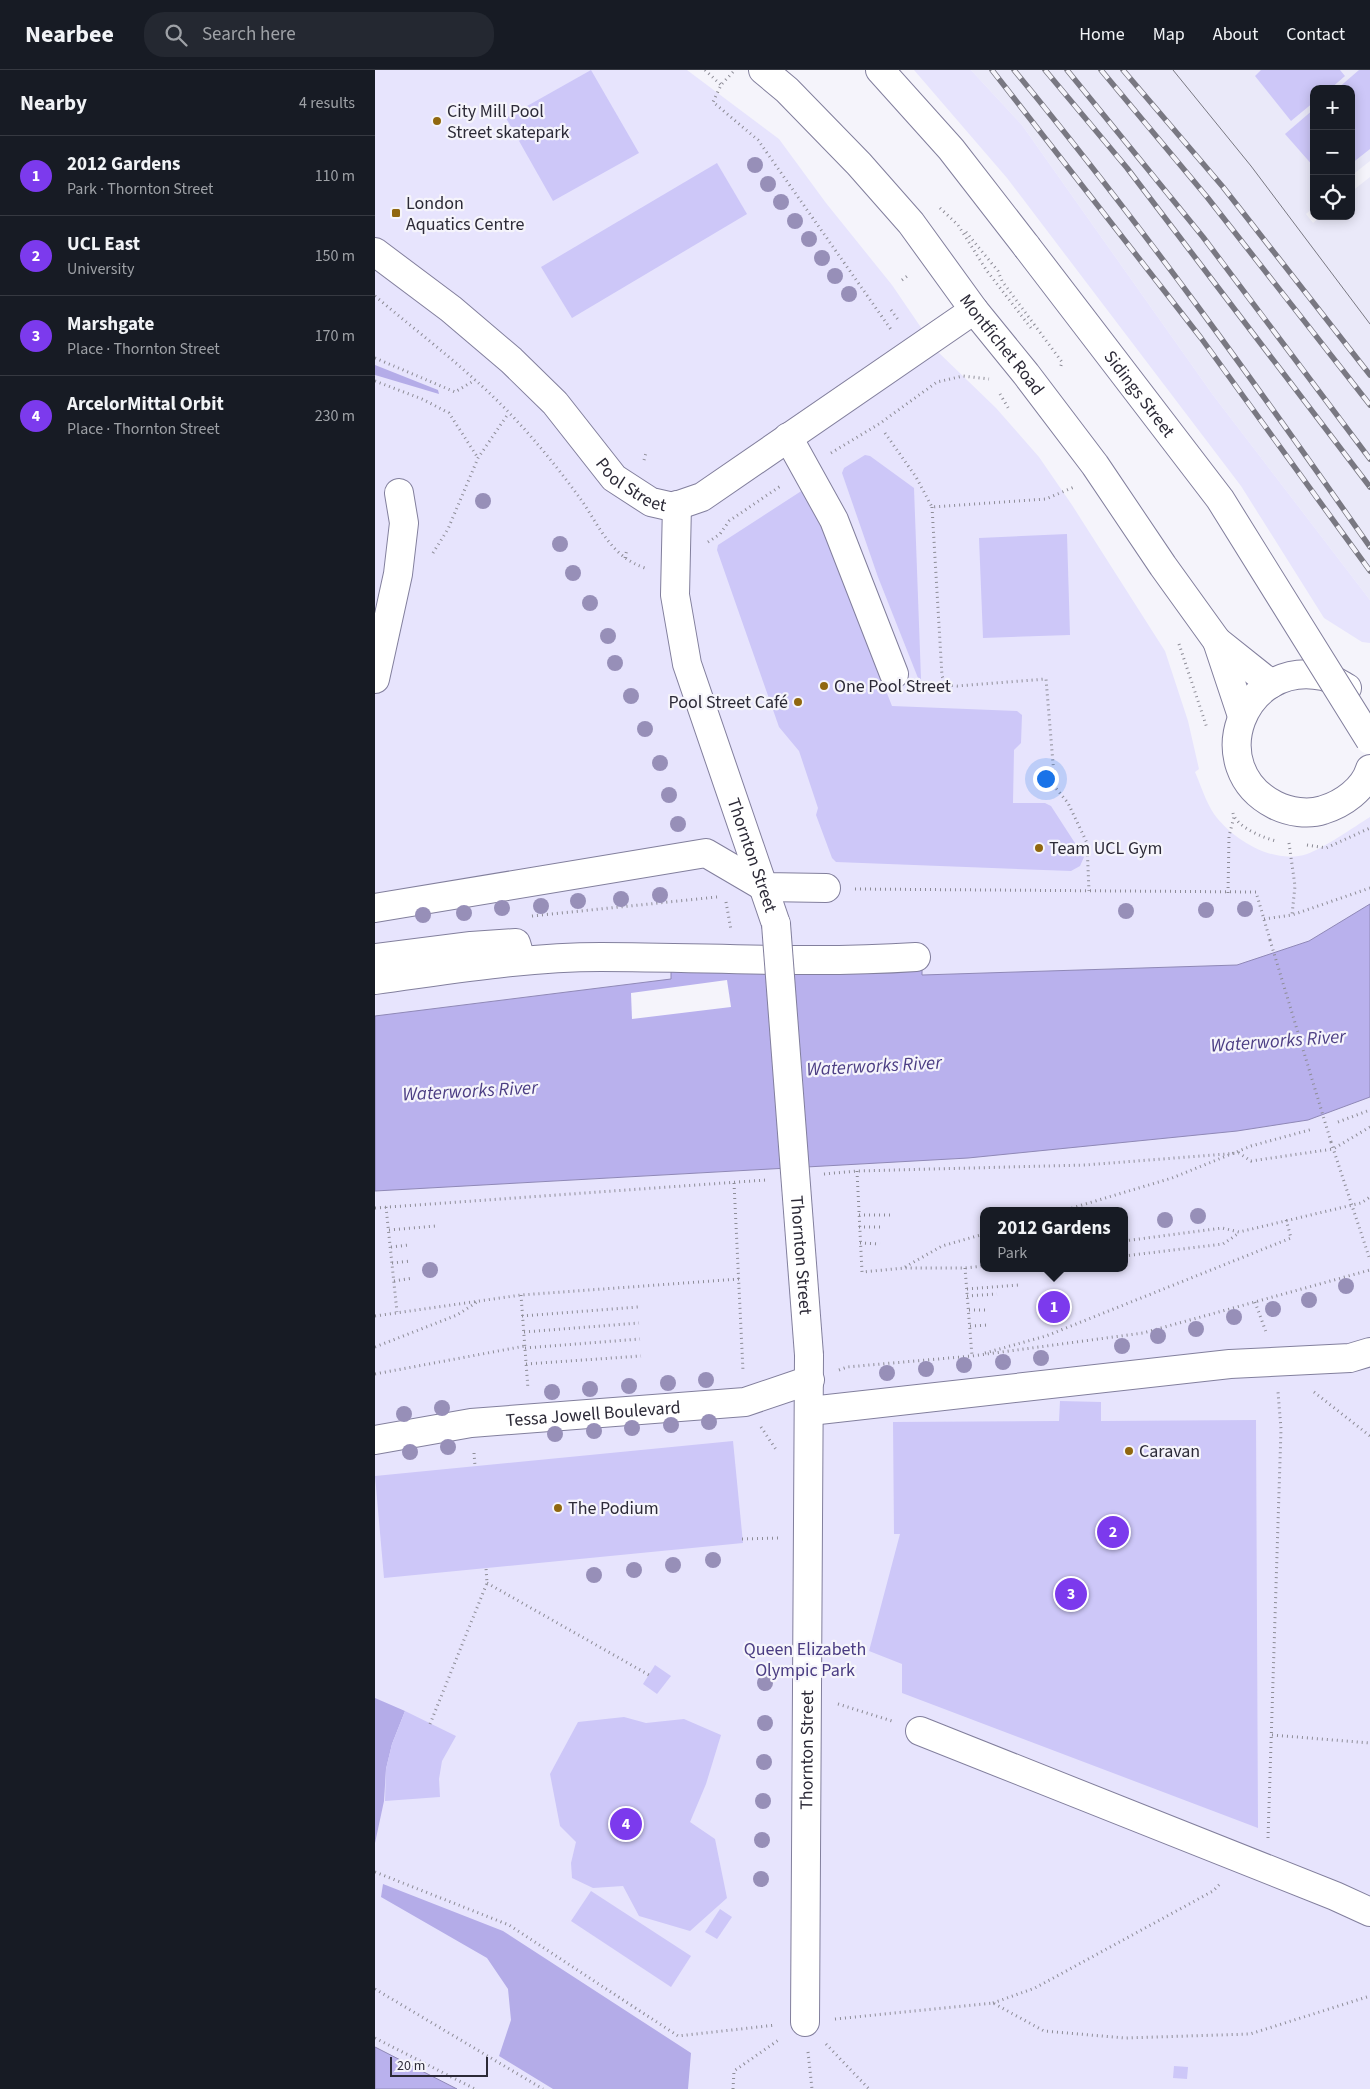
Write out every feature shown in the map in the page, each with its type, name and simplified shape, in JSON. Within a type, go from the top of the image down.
[{"type":"street","name":"Montfichet Road","points":[[763,70],[787,90],[859,164],[911,223],[975,310],[1095,465],[1163,566],[1217,640],[1271,684]]},
{"type":"street","name":"Sidings Street","points":[[880,70],[951,149],[1220,499],[1370,740]]},
{"type":"street","name":"Pool Street","points":[[375,252],[451,309],[511,360],[555,403],[614,478],[651,502],[673,507],[702,497],[975,310]]},
{"type":"street","points":[[788,437],[807,468],[834,520],[895,674]]},
{"type":"street","points":[[375,679],[399,574],[404,522],[399,493]]},
{"type":"street","name":"Thornton Street","points":[[677,505],[675,594],[687,664],[776,924],[809,1367],[805,2022]]},
{"type":"street","name":"Montfichet Road","points":[[1217,640],[1242,716]]},
{"type":"street","points":[[1369,713],[1349,689],[1325,676],[1297,674],[1271,684],[1253,697],[1242,716],[1236,741],[1240,767],[1251,787],[1265,800],[1282,808],[1300,813],[1321,811],[1341,803],[1357,790],[1370,769]]},
{"type":"street","points":[[375,908],[706,853],[764,888],[826,888]]},
{"type":"street","points":[[375,958],[471,946],[516,943],[521,960]]},
{"type":"street","points":[[375,980],[521,960],[601,957],[869,960],[916,957]]},
{"type":"street","points":[[810,1411],[1230,1364],[1350,1358],[1370,1352]]},
{"type":"street","name":"Tessa Jowell Boulevard","points":[[375,1440],[471,1423],[745,1402],[809,1367]]},
{"type":"street","points":[[920,1731],[1255,1864],[1370,1912]]},
{"type":"path","points":[[705,70],[721,86]]},
{"type":"path","points":[[735,70],[721,86],[713,102],[758,140],[890,328]]},
{"type":"path","points":[[952,218],[969,241],[979,259]]},
{"type":"path","points":[[966,232],[998,271],[1002,281],[1062,362],[1058,374]]},
{"type":"path","points":[[375,296],[475,380],[508,414],[581,501],[609,545],[633,564],[648,569]]},
{"type":"path","points":[[891,310],[899,321]]},
{"type":"path","points":[[375,358],[455,392],[475,380]]},
{"type":"path","points":[[720,534],[729,521],[807,468],[879,424],[937,382],[963,376],[991,379]]},
{"type":"path","points":[[375,381],[422,399],[449,413],[478,458]]},
{"type":"path","points":[[399,574],[423,568],[448,529],[478,458],[508,414]]},
{"type":"path","points":[[885,433],[916,477],[932,507],[942,676],[946,685],[957,686],[1046,679],[1055,787],[1068,803],[1087,843],[1089,891]]},
{"type":"path","points":[[645,460],[646,454]]},
{"type":"path","points":[[932,507],[1046,499],[1074,487]]},
{"type":"path","points":[[625,558],[627,549]]},
{"type":"path","points":[[1177,638],[1208,731]]},
{"type":"path","points":[[1228,893],[1229,836],[1234,817]]},
{"type":"path","points":[[1326,848],[1370,828]]},
{"type":"path","points":[[1289,843],[1295,886],[1292,916]]},
{"type":"path","points":[[826,888],[1256,892],[1333,1149],[1370,1260]]},
{"type":"path","points":[[1264,919],[1292,916],[1370,888]]},
{"type":"path","points":[[529,916],[726,896],[731,928]]},
{"type":"path","points":[[1338,1122],[1370,1110]]},
{"type":"path","points":[[1239,1153],[1251,1161],[1333,1149],[1370,1127]]},
{"type":"path","points":[[1075,1207],[1172,1178],[1239,1153],[1251,1146],[1313,1129]]},
{"type":"path","points":[[857,1171],[862,1272],[905,1268],[980,1266]]},
{"type":"path","points":[[734,1183],[743,1361]]},
{"type":"path","points":[[1128,1256],[1223,1244],[1239,1232],[1286,1219],[1352,1205],[1370,1197]]},
{"type":"path","points":[[386,1207],[397,1312]]},
{"type":"path","points":[[859,1215],[890,1215]]},
{"type":"path","points":[[972,1356],[1046,1336],[1291,1238],[1286,1219]]},
{"type":"path","points":[[389,1230],[436,1226]]},
{"type":"path","points":[[859,1227],[882,1228]]},
{"type":"path","points":[[1128,1240],[1223,1228],[1239,1232]]},
{"type":"path","points":[[905,1268],[942,1246],[980,1235]]},
{"type":"path","points":[[860,1243],[881,1244]]},
{"type":"path","points":[[391,1247],[409,1245]]},
{"type":"path","points":[[392,1263],[411,1261]]},
{"type":"path","points":[[965,1268],[972,1356]]},
{"type":"path","points":[[809,1367],[847,1367],[972,1356],[1143,1333],[1370,1270]]},
{"type":"path","points":[[394,1280],[413,1278]]},
{"type":"path","points":[[375,1316],[521,1295],[739,1279]]},
{"type":"path","points":[[967,1289],[1019,1285]]},
{"type":"path","points":[[967,1296],[997,1294]]},
{"type":"path","points":[[521,1295],[527,1376]]},
{"type":"path","points":[[375,1347],[457,1314],[480,1300]]},
{"type":"path","points":[[375,1872],[509,1925],[678,2036],[993,2004],[1035,1988],[1213,1891],[1255,1864],[1272,1735],[1273,1623],[1281,1429],[1276,1362],[1255,1302]]},
{"type":"path","points":[[522,1316],[638,1307]]},
{"type":"path","points":[[969,1310],[987,1310]]},
{"type":"path","points":[[523,1332],[639,1323]]},
{"type":"path","points":[[970,1326],[988,1325]]},
{"type":"path","points":[[375,1374],[525,1347],[640,1339]]},
{"type":"path","points":[[526,1364],[641,1356]]},
{"type":"path","points":[[1276,1362],[1370,1436]]},
{"type":"path","points":[[430,1724],[487,1583],[486,1568]]},
{"type":"path","points":[[487,1583],[649,1675]]},
{"type":"path","points":[[808,1698],[847,1706],[920,1731]]},
{"type":"path","points":[[1272,1735],[1370,1743]]},
{"type":"path","points":[[375,1989],[543,2089]]},
{"type":"path","points":[[993,2004],[1043,2031],[1125,2038],[1250,2034],[1370,1996]]},
{"type":"path","points":[[733,2089],[734,2071],[805,2022]]},
{"type":"path","points":[[805,2022],[811,2089]]},
{"type":"path","points":[[805,2022],[869,2089]]},
{"type":"path","points":[[375,2038],[475,2089]]},
{"type":"shaded area","points":[[971,70],[1370,70],[1370,161],[1355,173],[1355,85],[1310,85],[1310,210],[1306,214],[1313,223],[1316,220],[1355,220],[1355,189],[1370,177],[1370,600],[1213,395],[1022,125]]},
{"type":"shaded area","points":[[375,365],[438,390],[439,394],[375,375]]},
{"type":"shaded area","points":[[375,1698],[405,1711],[392,1744],[386,1769],[384,1801],[375,1843]]},
{"type":"shaded area","points":[[383,1884],[503,1931],[691,2053],[688,2089],[553,2089],[499,2056],[511,2020],[508,1989],[487,1958],[381,1897]]},
{"type":"green space","name":"Queen Elizabeth Olympic Park","points":[[375,70],[687,70],[779,139],[826,203],[892,285],[937,351],[996,408],[1039,457],[1072,505],[1165,651],[1188,721],[1199,769],[1195,772],[1214,814],[1222,824],[1255,848],[1281,856],[1294,857],[1307,854],[1322,847],[1370,817],[1370,2089],[375,2089]]},
{"type":"green space","points":[[914,70],[971,70],[1022,125],[1213,395],[1370,600],[1370,643],[1362,642],[1324,618],[1241,486],[1007,178]]},
{"type":"water","name":"Waterworks River","points":[[1370,904],[1370,1097],[1308,1120],[1237,1131],[968,1158],[375,1191],[375,1016],[671,979],[671,969],[684,972],[922,966],[922,975],[1237,965],[1309,941]]},
{"type":"water","points":[[375,2047],[457,2089],[375,2089]]},
{"type":"pier","points":[[727,980],[731,1007],[632,1019],[631,993]]},
{"type":"building","points":[[591,70],[639,153],[553,201],[506,118]]},
{"type":"building","points":[[1261,70],[1340,70],[1345,76],[1335,85],[1310,85],[1310,105],[1291,121],[1255,76]]},
{"type":"building","points":[[1359,70],[1370,70],[1370,149],[1355,161],[1355,85],[1342,85]]},
{"type":"building","points":[[1310,112],[1310,162],[1285,134]]},
{"type":"building","points":[[717,163],[747,214],[572,318],[541,267]]},
{"type":"building","points":[[865,455],[870,456],[914,488],[921,679],[918,678],[878,577],[842,473],[844,468]]},
{"type":"building","name":"One Pool Street","points":[[806,488],[892,706],[1017,711],[1022,715],[1021,743],[1014,750],[1013,803],[1045,803],[1051,806],[1084,857],[1080,866],[1071,871],[836,862],[832,858],[816,815],[818,808],[799,751],[779,727],[717,550],[718,545]]},
{"type":"building","points":[[1067,534],[1070,635],[983,638],[979,538]]},
{"type":"building","points":[[1060,1401],[1101,1402],[1101,1421],[1256,1420],[1258,1828],[902,1693],[902,1664],[869,1651],[900,1534],[894,1534],[893,1422],[1059,1421]]},
{"type":"building","name":"The Podium","points":[[733,1441],[743,1543],[384,1578],[375,1476]]},
{"type":"building","points":[[655,1665],[671,1676],[657,1694],[643,1684]]},
{"type":"building","points":[[405,1711],[456,1736],[442,1761],[439,1779],[440,1797],[385,1801],[386,1769],[392,1744]]},
{"type":"building","points":[[624,1717],[646,1723],[684,1719],[721,1735],[706,1784],[690,1822],[715,1839],[727,1898],[690,1931],[639,1916],[623,1886],[593,1888],[572,1878],[571,1863],[576,1842],[560,1826],[550,1774],[578,1722]]},
{"type":"building","points":[[591,1891],[691,1956],[671,1987],[571,1921]]},
{"type":"building","points":[[720,1909],[732,1917],[717,1939],[705,1932]]},
{"type":"building","points":[[1174,2066],[1188,2067],[1187,2079],[1173,2078]]},
{"type":"tram line","points":[[1173,70],[1251,166],[1370,324]]},
{"type":"railway","points":[[992,70],[1201,338],[1370,571]]},
{"type":"railway","points":[[1014,70],[1152,245],[1284,425],[1370,547]]},
{"type":"railway","points":[[1045,70],[1127,168],[1370,487]]},
{"type":"railway","points":[[1067,70],[1203,237],[1370,459]]},
{"type":"railway","points":[[1101,70],[1207,197],[1370,405]]},
{"type":"railway","points":[[1123,70],[1223,187],[1370,375]]},
{"type":"place","name":"City Mill Pool Street skatepark","points":[[437,121]]},
{"type":"place","name":"London Aquatics Centre","points":[[396,213]]},
{"type":"place","name":"One Pool Street","points":[[824,686]]},
{"type":"place","name":"Pool Street Café","points":[[798,702]]},
{"type":"place","name":"Team UCL Gym","points":[[1039,848]]},
{"type":"place","name":"2012 Gardens","points":[[1054,1307]]},
{"type":"place","name":"Caravan","points":[[1129,1451]]},
{"type":"place","name":"The Podium","points":[[558,1508]]},
{"type":"place","name":"UCL East","points":[[1113,1532]]},
{"type":"place","name":"Marshgate","points":[[1071,1594]]},
{"type":"place","name":"ArcelorMittal Orbit","points":[[626,1824]]}]
